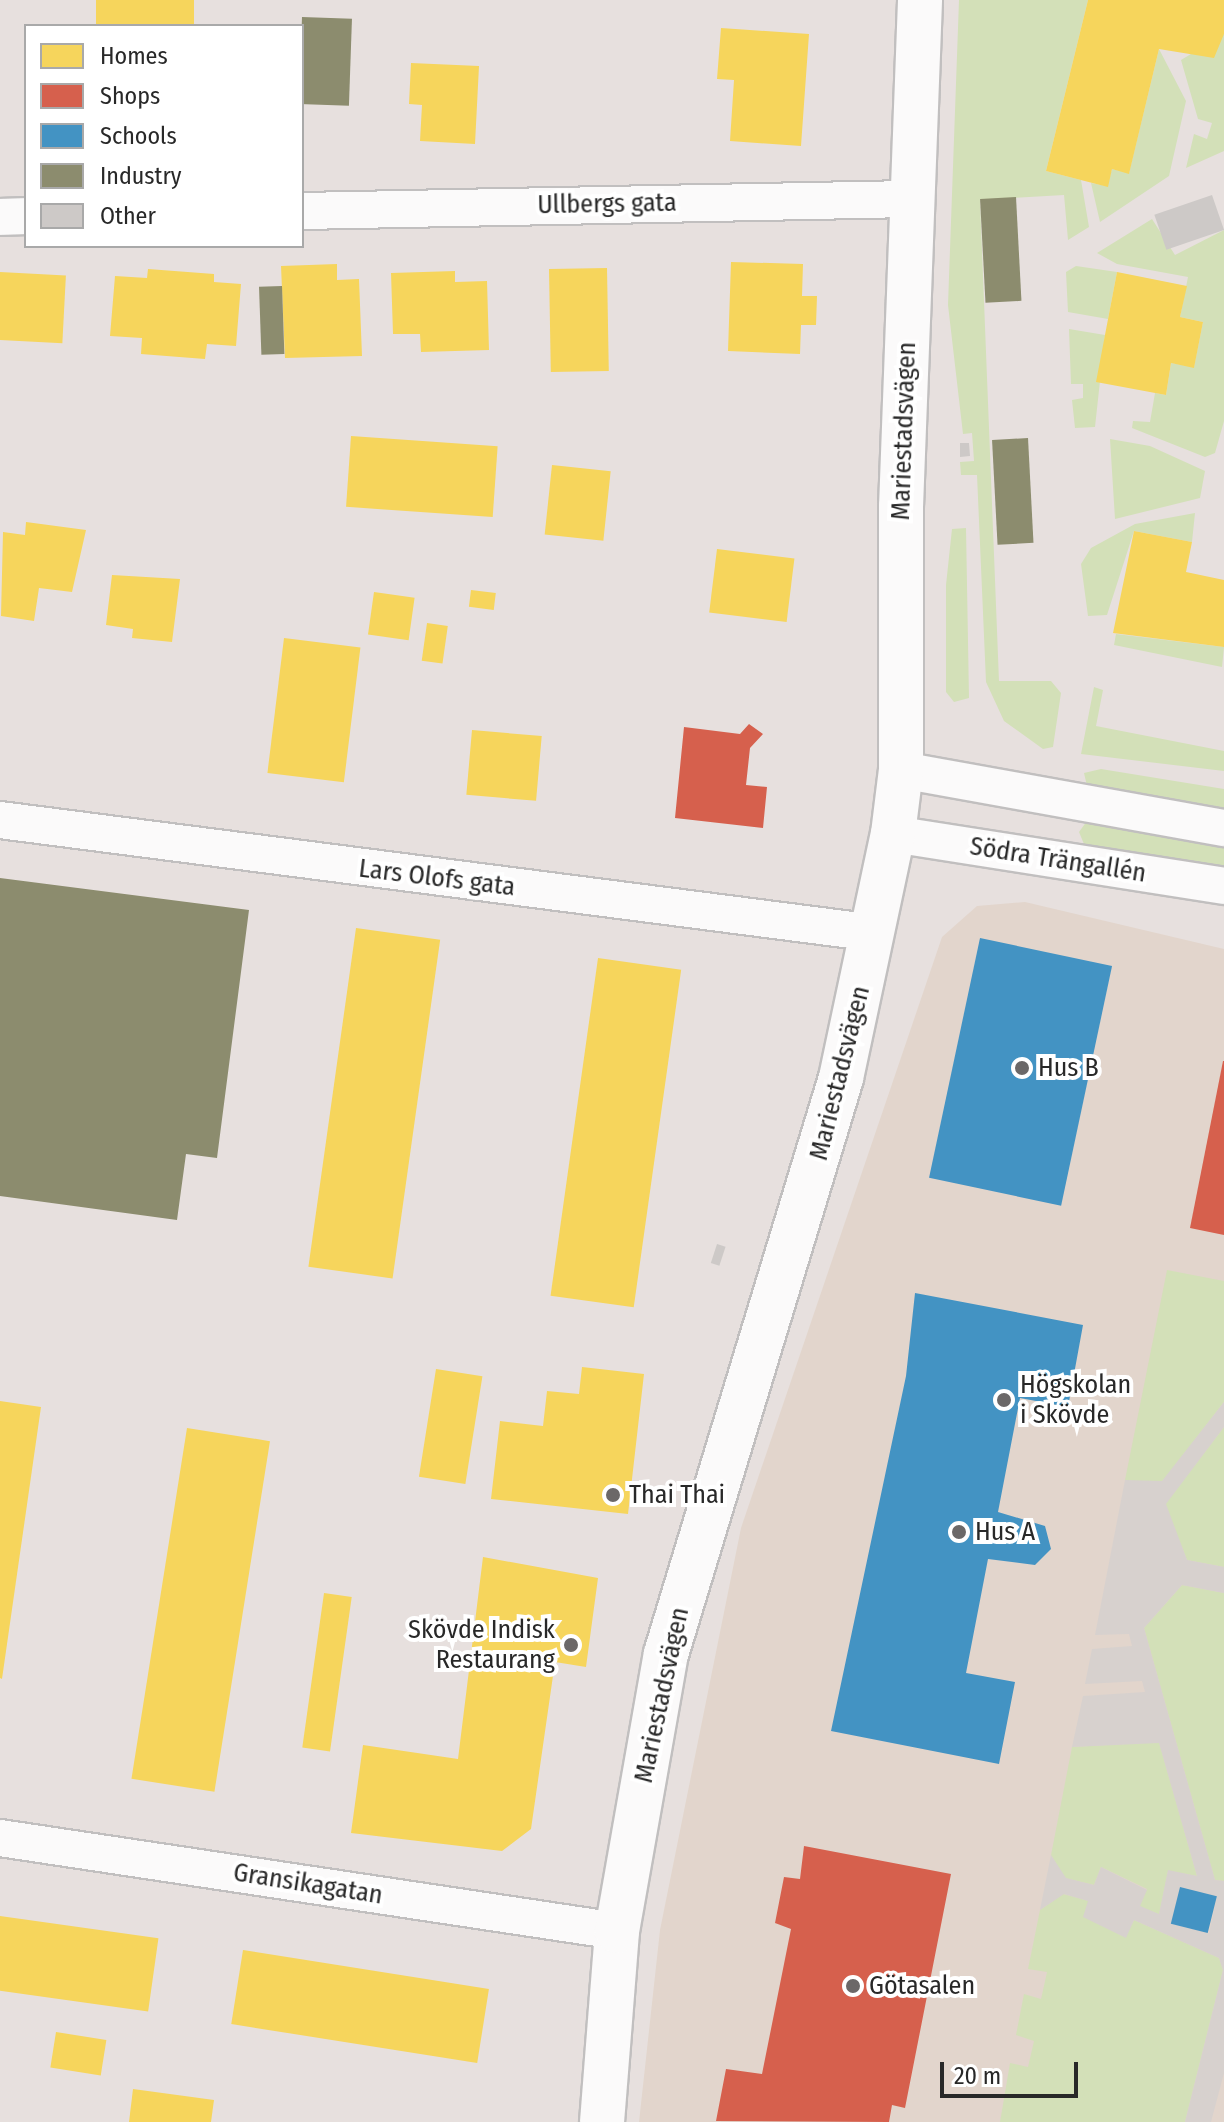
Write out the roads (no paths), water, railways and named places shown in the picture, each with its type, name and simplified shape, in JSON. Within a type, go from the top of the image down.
[{"type":"street","name":"Mariestadsvägen","points":[[602,2122],[617,1931],[666,1654],[813,1178],[875,933],[893,834],[901,770],[912,199],[920,0]]},
{"type":"street","name":"Ullbergs gata","points":[[304,211],[912,199]]},
{"type":"street","points":[[0,217],[24,216]]},
{"type":"street","points":[[901,770],[1224,828]]},
{"type":"street","name":"Lars Olofs gata","points":[[0,820],[875,933]]},
{"type":"street","name":"Södra Trängallén","points":[[893,834],[1224,886]]},
{"type":"street","name":"Gransikagatan","points":[[0,1838],[617,1931]]},
{"type":"place","name":"Hus B","points":[[1022,1068]]},
{"type":"place","name":"Högskolan i Skövde","points":[[1004,1400]]},
{"type":"place","name":"Thai Thai","points":[[613,1495]]},
{"type":"place","name":"Hus A","points":[[959,1532]]},
{"type":"place","name":"Skövde Indisk Restaurang","points":[[571,1645]]},
{"type":"place","name":"Götasalen","points":[[853,1986]]}]
